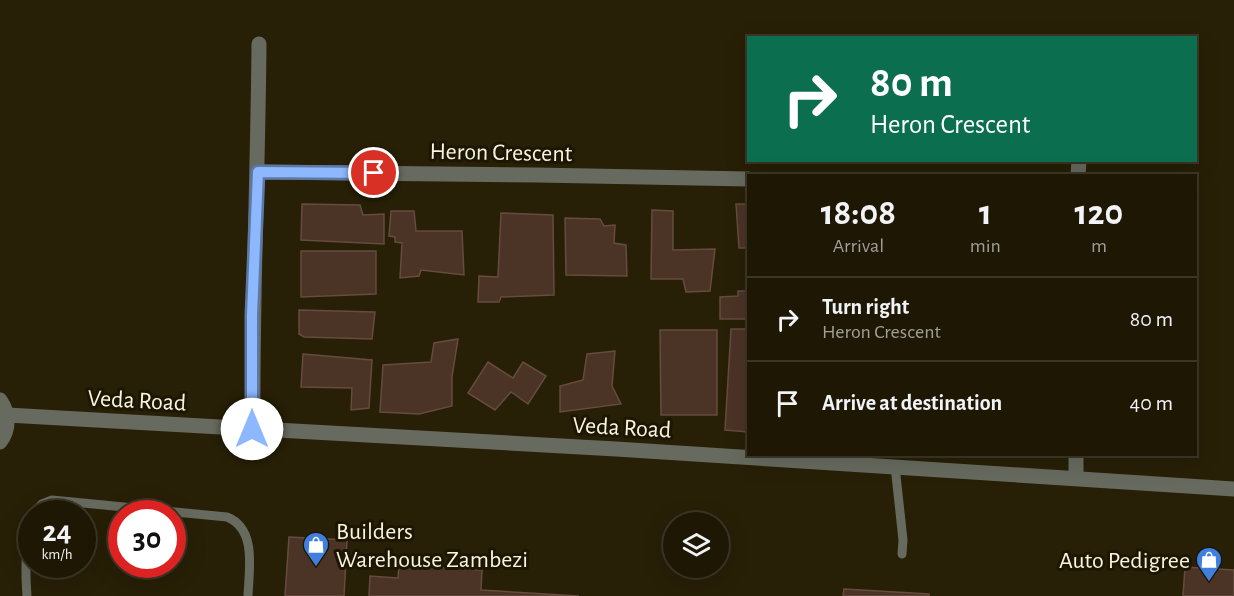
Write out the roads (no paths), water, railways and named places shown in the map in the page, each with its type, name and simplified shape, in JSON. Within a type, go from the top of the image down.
[{"type":"street","points":[[252,429],[252,315],[258,172],[259,44]]},
{"type":"street","name":"Heron Crescent","points":[[258,172],[747,179]]},
{"type":"street","points":[[0,400],[7,415],[7,427],[0,442]]},
{"type":"street","name":"Veda Road","points":[[7,415],[895,466],[1234,489]]},
{"type":"street","points":[[1076,456],[1076,478]]},
{"type":"lane","points":[[895,466],[903,540],[902,554]]},
{"type":"lane","points":[[96,504],[227,517],[234,520],[243,528],[248,537],[248,596]]},
{"type":"lane","points":[[26,578],[27,596]]},
{"type":"place","name":"Builders Warehouse Zambezi","points":[[316,568]]},
{"type":"place","name":"Auto Pedigree","points":[[1209,583]]}]
